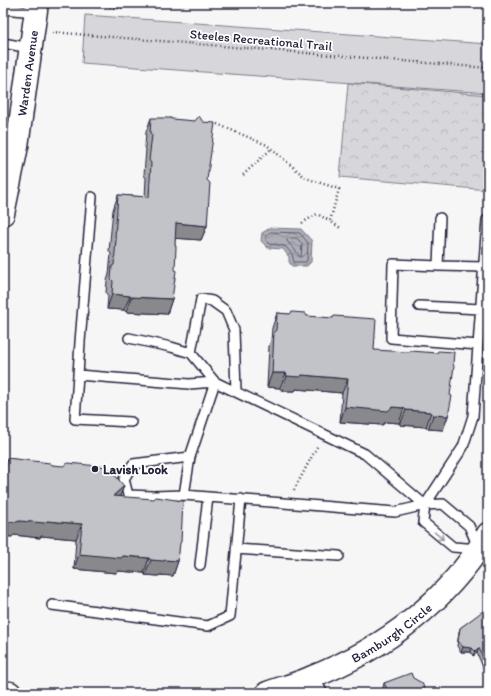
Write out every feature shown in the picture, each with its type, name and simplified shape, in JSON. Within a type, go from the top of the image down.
[{"type":"street","name":"Warden Avenue","points":[[3,214],[17,146],[34,23]]},
{"type":"street","name":"Bamburgh Circle","points":[[267,693],[313,686],[341,665],[406,626],[444,592],[485,546]]},
{"type":"street","points":[[3,692],[10,693]]},
{"type":"lane","points":[[3,9],[34,23]]},
{"type":"lane","points":[[3,44],[34,23]]},
{"type":"lane","points":[[92,197],[75,419],[131,422]]},
{"type":"lane","points":[[438,266],[440,218]]},
{"type":"lane","points":[[485,546],[453,547],[423,522],[425,504],[463,447],[473,416],[487,220]]},
{"type":"lane","points":[[478,345],[391,338],[393,264],[484,267]]},
{"type":"lane","points":[[191,353],[201,299],[212,301],[226,311],[234,330],[236,392]]},
{"type":"lane","points":[[418,306],[481,309]]},
{"type":"lane","points":[[128,338],[171,347],[191,353],[215,382],[365,454],[425,504]]},
{"type":"lane","points":[[78,375],[189,384],[215,382]]},
{"type":"lane","points":[[184,495],[190,457],[215,382]]},
{"type":"lane","points":[[190,457],[133,464],[124,479],[128,495],[184,495],[395,512],[425,504],[443,504],[469,526],[485,546]]},
{"type":"lane","points":[[200,564],[208,497]]},
{"type":"lane","points":[[52,605],[208,626],[230,616],[241,499]]},
{"type":"lane","points":[[236,549],[339,556]]},
{"type":"path","points":[[90,3],[118,8],[150,3]]},
{"type":"path","name":"Steeles Recreational Trail","points":[[34,23],[75,34],[488,68]]},
{"type":"path","points":[[217,124],[267,145],[306,178],[339,189],[330,221]]},
{"type":"path","points":[[243,175],[271,149]]},
{"type":"path","points":[[302,224],[317,214],[342,229]]},
{"type":"path","points":[[287,503],[324,434]]},
{"type":"green space","points":[[85,15],[488,44],[488,93],[82,63]]},
{"type":"green space","points":[[348,83],[488,95],[488,190],[340,177]]},
{"type":"water","points":[[270,228],[301,229],[312,241],[311,262],[307,266],[292,266],[289,262],[289,257],[283,249],[268,248],[261,241],[262,233]]},
{"type":"building","points":[[199,116],[203,122],[215,123],[207,180],[210,183],[207,226],[176,223],[176,271],[172,299],[131,297],[112,294],[113,281],[111,279],[112,266],[114,265],[118,195],[149,197],[151,163],[149,160],[152,135],[150,133],[151,118],[171,118],[195,121]]},
{"type":"building","points":[[292,312],[305,313],[307,316],[376,319],[374,350],[437,353],[438,351],[454,352],[454,366],[450,395],[452,396],[448,416],[433,415],[431,412],[406,410],[404,408],[392,407],[388,411],[345,407],[348,379],[302,375],[300,377],[287,376],[286,373],[272,373],[274,332],[276,330],[277,313],[290,314]]},
{"type":"building","points":[[7,458],[63,466],[68,463],[108,467],[124,486],[113,496],[154,499],[156,497],[183,501],[181,542],[178,561],[79,554],[82,524],[47,521],[45,523],[3,521],[3,502],[6,479],[4,477]]},
{"type":"building","points":[[487,608],[487,667],[479,648],[475,651],[472,648],[463,647],[458,641],[460,628]]},
{"type":"building","points":[[411,673],[413,678],[422,683],[425,690],[423,693],[386,693],[385,690],[387,689],[384,683]]},
{"type":"place","name":"Lavish Look","points":[[95,469]]}]
